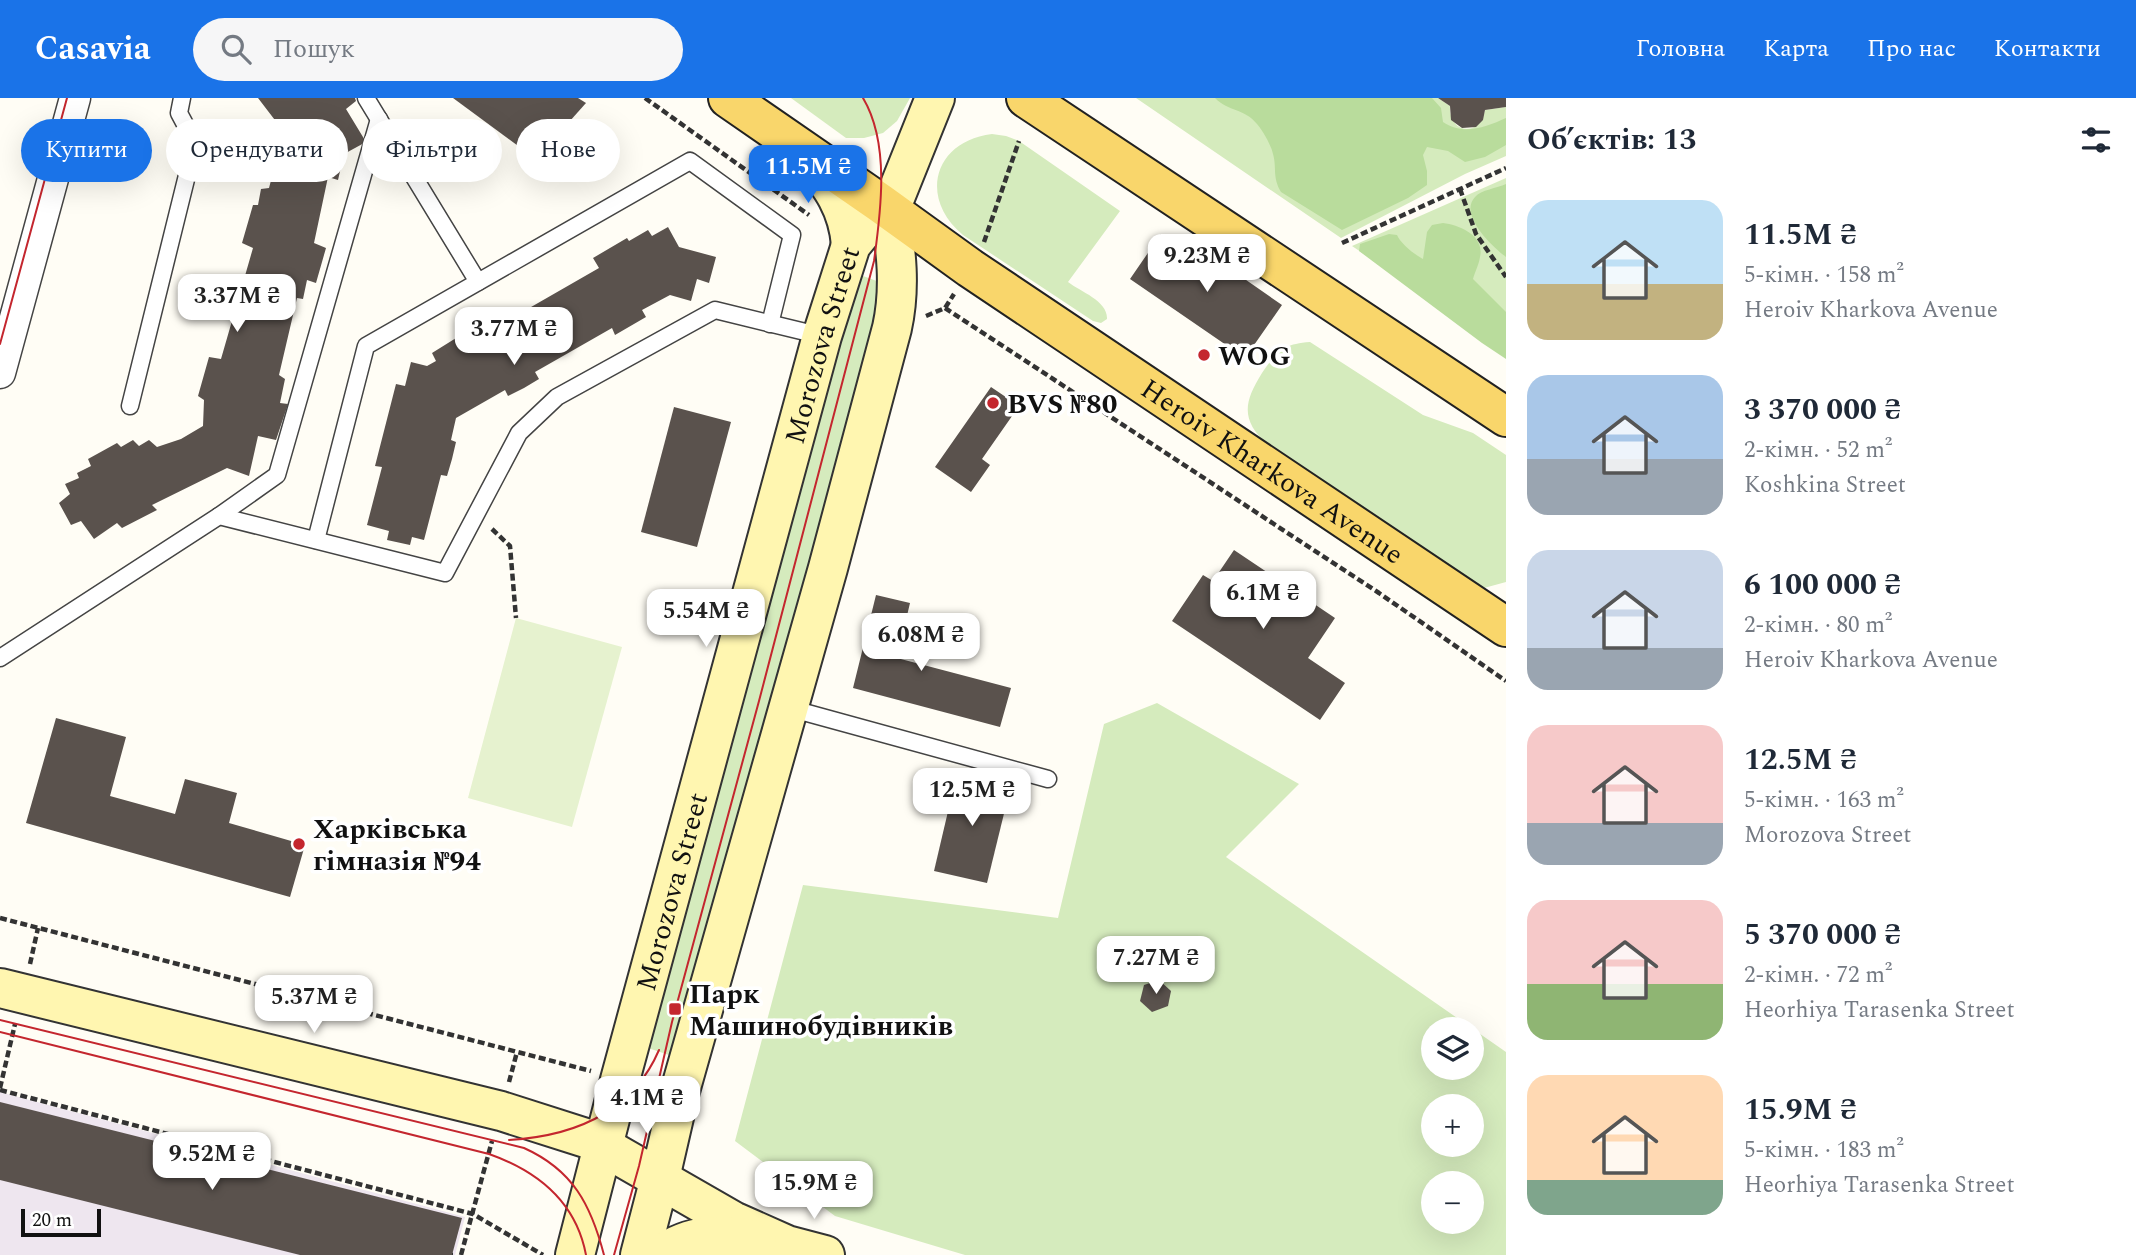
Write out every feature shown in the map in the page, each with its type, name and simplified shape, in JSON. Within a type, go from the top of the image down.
[{"type":"main road","name":"Heroiv Kharkova Avenue","points":[[728,98],[970,268],[1506,627]]},
{"type":"main road","points":[[890,210],[935,98]]},
{"type":"main road","points":[[1026,98],[1506,417]]},
{"type":"main road","points":[[806,152],[838,197],[850,231],[851,244]]},
{"type":"main road","name":"Morozova Street","points":[[575,1255],[822,337],[851,244],[870,222],[890,210],[898,278],[896,311],[831,557],[680,1091],[640,1255]]},
{"type":"main road","points":[[8,1002],[501,1111],[579,1135],[604,1146],[717,1213],[787,1245]]},
{"type":"main road","points":[[661,1255],[681,1243],[714,1235],[787,1245],[825,1255]]},
{"type":"street","points":[[0,373],[75,98]]},
{"type":"lane","points":[[130,405],[195,143],[179,113],[183,98]]},
{"type":"lane","points":[[366,98],[379,119]]},
{"type":"lane","points":[[316,540],[366,346],[690,161],[792,235],[770,324]]},
{"type":"lane","points":[[0,658],[219,516],[277,475],[362,178]]},
{"type":"lane","points":[[417,182],[478,282]]},
{"type":"lane","points":[[219,516],[444,573],[519,433],[557,397],[715,310],[822,337]]},
{"type":"lane","points":[[789,708],[1048,779]]},
{"type":"path","points":[[645,98],[815,219]]},
{"type":"path","points":[[983,246],[1019,141]]},
{"type":"path","points":[[1342,243],[1506,168]]},
{"type":"path","points":[[1460,189],[1476,234],[1506,277]]},
{"type":"path","points":[[957,289],[945,308],[1356,578],[1506,681]]},
{"type":"path","points":[[476,514],[510,546],[516,618]]},
{"type":"path","points":[[0,918],[598,1073]]},
{"type":"path","points":[[30,964],[38,928]]},
{"type":"path","points":[[8,1002],[0,1089],[473,1214],[543,1255]]},
{"type":"path","points":[[508,1086],[517,1052]]},
{"type":"path","points":[[461,1255],[495,1133]]},
{"type":"shaded area","points":[[0,1092],[465,1217],[455,1255],[0,1255]]},
{"type":"green space","points":[[791,98],[910,98],[897,121],[883,133],[864,138],[846,138]]},
{"type":"green space","points":[[1136,98],[1438,98],[1450,106],[1454,122],[1465,129],[1477,125],[1485,110],[1506,107],[1506,156],[1465,174],[1341,238]]},
{"type":"green space","points":[[1215,98],[1432,98],[1441,108],[1443,122],[1458,129],[1483,127],[1506,118],[1506,145],[1485,157],[1465,162],[1448,151],[1427,147],[1423,155],[1427,185],[1408,198],[1342,230],[1281,192],[1272,150],[1262,130],[1247,115]]},
{"type":"green space","points":[[992,134],[1019,141],[1120,211],[1068,282],[1099,302],[1107,319],[1101,323],[1093,321],[963,235],[940,205],[937,189],[939,173],[945,159],[972,139]]},
{"type":"green space","points":[[1506,178],[1506,349],[1352,246]]},
{"type":"green space","points":[[1506,184],[1506,257],[1479,230],[1471,213],[1471,204],[1475,197],[1485,191]]},
{"type":"green space","points":[[1443,223],[1463,229],[1479,243],[1480,257],[1473,279],[1506,312],[1506,359],[1359,251],[1360,244],[1389,234],[1397,235],[1401,242],[1423,259],[1427,232],[1432,225]]},
{"type":"green space","points":[[852,272],[885,284],[681,1059],[645,1047]]},
{"type":"green space","points":[[1310,342],[1423,415],[1473,433],[1506,455],[1506,582],[1484,588],[1474,586],[1268,445],[1259,436],[1249,419],[1248,410],[1256,383],[1272,359],[1282,350]]},
{"type":"green space","points":[[516,618],[622,647],[572,827],[468,798]]},
{"type":"green space","points":[[1157,703],[1299,784],[1226,857],[1456,1017],[1421,1017],[1421,1080],[1484,1080],[1484,1037],[1506,1052],[1506,1255],[965,1255],[835,1216],[735,1141],[803,885],[1058,918],[1104,724]]},
{"type":"building","points":[[258,98],[355,98],[356,101],[346,109],[362,135],[362,144],[348,152],[348,119],[274,119]]},
{"type":"building","points":[[453,98],[578,98],[586,103],[572,119],[516,119],[516,144],[502,134],[502,119],[482,119]]},
{"type":"building","points":[[1438,98],[1506,98],[1506,107],[1485,110],[1483,120],[1476,127],[1462,128],[1451,120],[1450,106]]},
{"type":"building","points":[[271,182],[327,182],[314,243],[326,248],[316,283],[307,280],[303,299],[297,298],[279,375],[285,379],[280,403],[288,404],[276,440],[258,436],[249,476],[227,468],[152,505],[157,510],[122,528],[117,523],[94,539],[81,521],[71,525],[59,503],[70,494],[65,484],[79,478],[77,473],[91,466],[88,459],[117,443],[121,447],[133,440],[139,446],[149,440],[157,447],[181,439],[203,426],[204,400],[198,396],[209,357],[221,359],[253,248],[242,243],[253,205],[258,205],[261,189],[269,188]]},
{"type":"building","points":[[668,227],[679,247],[716,257],[709,283],[697,279],[691,301],[670,295],[642,310],[646,317],[615,335],[612,328],[535,372],[539,379],[524,388],[508,396],[505,390],[456,418],[451,440],[456,442],[452,459],[447,476],[441,475],[424,540],[412,537],[410,545],[387,540],[389,531],[367,525],[382,467],[375,466],[396,384],[405,386],[411,362],[427,366],[436,361],[432,353],[485,320],[491,330],[599,268],[593,258],[627,238],[629,241],[648,230],[652,236]]},
{"type":"building","points":[[1161,234],[1184,250],[1190,241],[1282,305],[1245,358],[1130,279]]},
{"type":"building","points":[[991,387],[1019,406],[982,459],[990,465],[971,492],[935,467]]},
{"type":"building","points":[[674,407],[731,422],[697,547],[641,532]]},
{"type":"building","points":[[1234,550],[1335,618],[1308,658],[1345,683],[1320,720],[1172,621],[1203,575],[1213,581]]},
{"type":"building","points":[[876,595],[910,603],[897,658],[1011,688],[1000,727],[853,688]]},
{"type":"building","points":[[56,718],[126,737],[110,796],[175,814],[185,779],[237,793],[229,823],[305,845],[290,897],[26,823]]},
{"type":"building","points":[[957,773],[1011,785],[987,883],[934,871]]},
{"type":"building","points":[[1159,980],[1171,991],[1168,1006],[1152,1012],[1140,1001],[1144,985]]},
{"type":"building","points":[[0,1102],[462,1218],[452,1255],[300,1255],[0,1180]]},
{"type":"tram line","points":[[0,344],[67,98]]},
{"type":"tram line","points":[[614,1255],[639,1166],[672,1022],[874,261],[881,199],[880,156],[872,116],[863,98]]},
{"type":"tram line","points":[[0,1020],[524,1148],[555,1167],[578,1191],[593,1220],[604,1255]]},
{"type":"tram line","points":[[0,1032],[489,1154],[523,1170],[552,1191],[573,1219],[586,1255]]},
{"type":"tram line","points":[[509,1140],[556,1133],[598,1117],[617,1105],[633,1090],[659,1050]]},
{"type":"place","name":"WOG","points":[[1204,355]]},
{"type":"place","name":"BVS №80","points":[[993,403]]},
{"type":"place","name":"Харківська гімназія №94","points":[[299,844]]},
{"type":"place","name":"Парк Машинобудівників","points":[[675,1009]]}]
